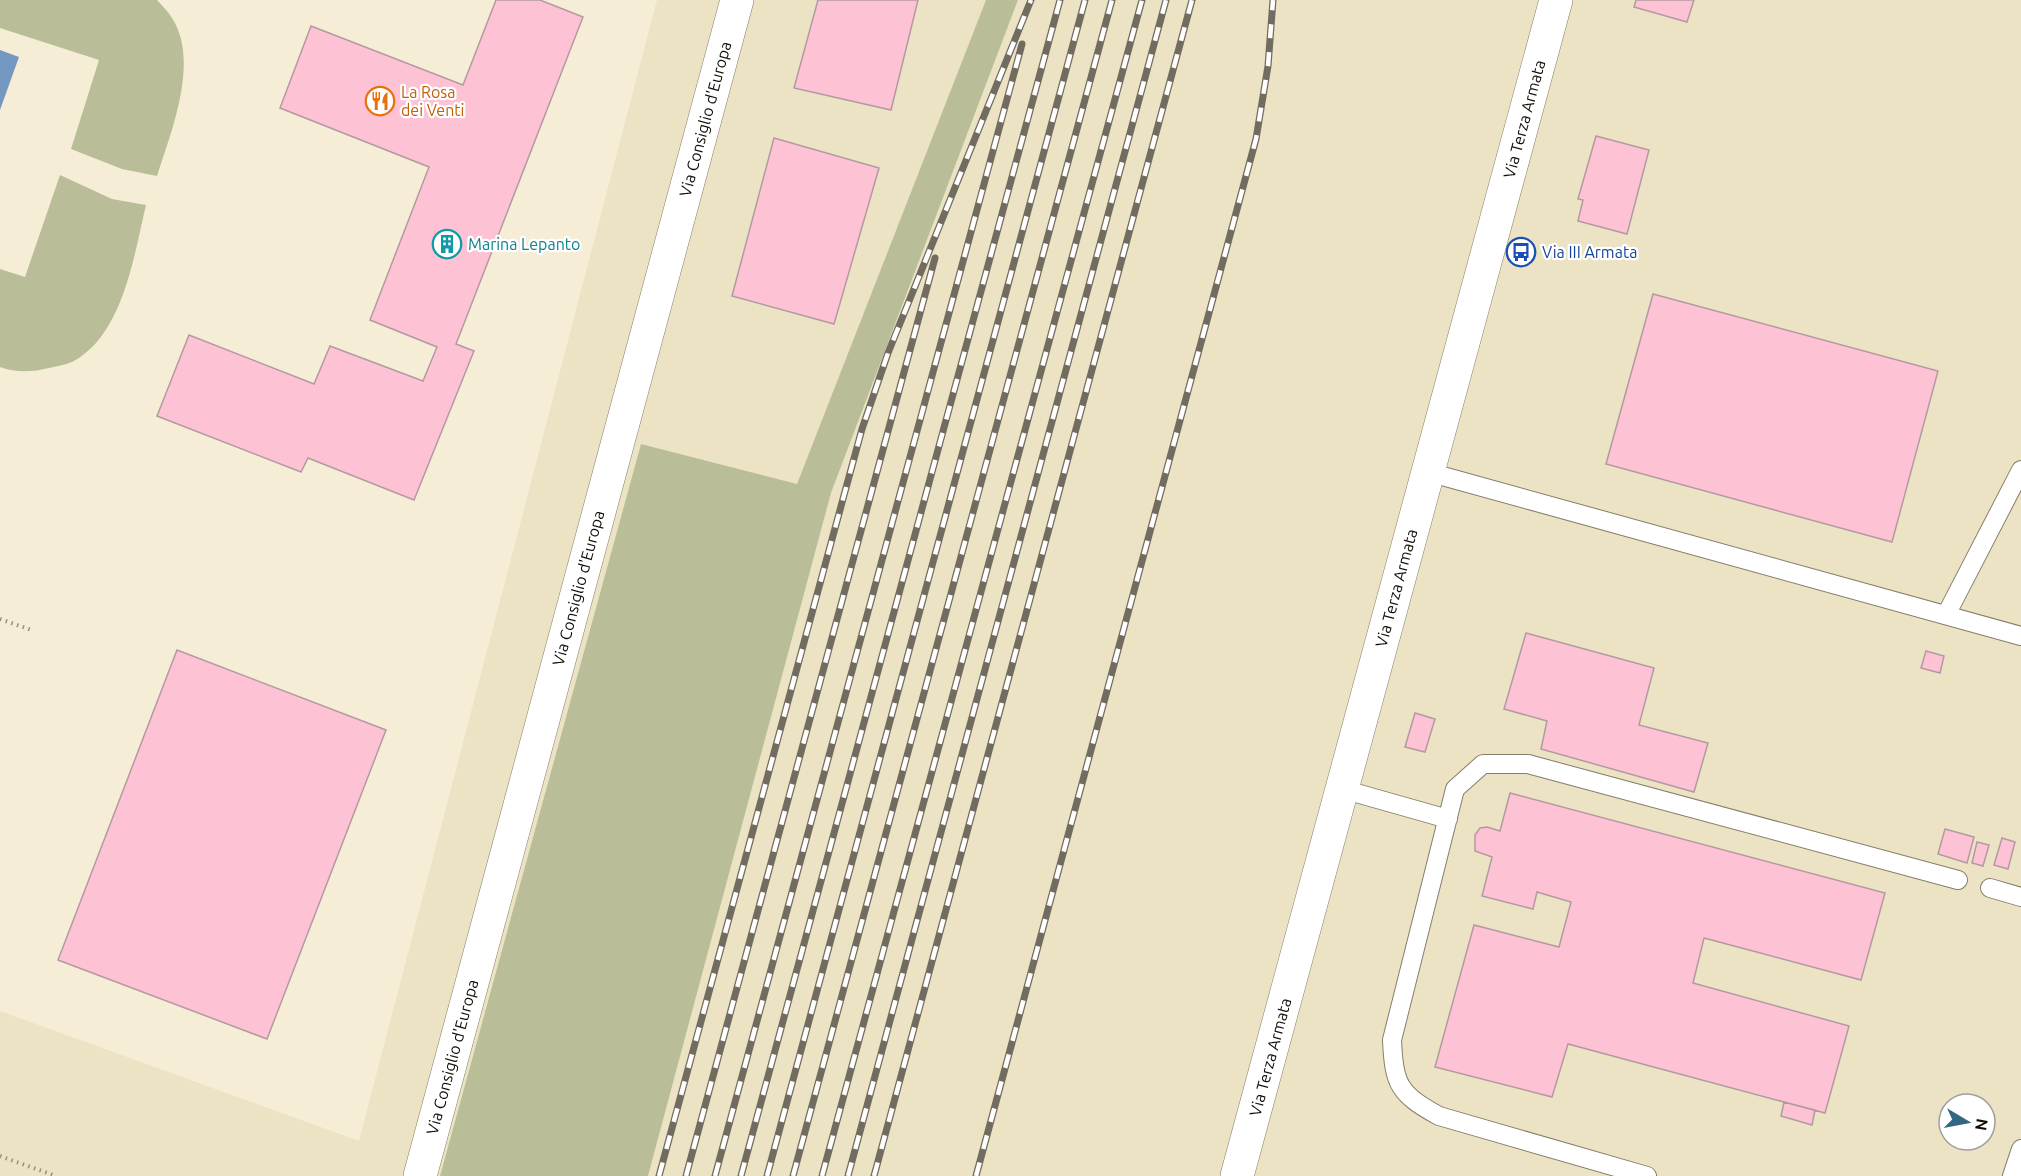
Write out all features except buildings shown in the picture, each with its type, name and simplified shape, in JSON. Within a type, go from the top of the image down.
[{"type":"street","name":"Via Consiglio d'Europa","points":[[420,1176],[737,0]]},
{"type":"street","name":"Via Terza Armata","points":[[1238,1176],[1556,0]]},
{"type":"lane","points":[[1946,615],[2021,470]]},
{"type":"lane","points":[[1428,472],[1946,615],[2019,630]]},
{"type":"lane","points":[[1647,1176],[1439,1116],[1412,1102],[1394,1073],[1392,1040],[1455,789],[1483,764],[1528,764],[1958,880]]},
{"type":"lane","points":[[1342,789],[1448,819]]},
{"type":"lane","points":[[1990,888],[2021,897]]},
{"type":"lane","points":[[2012,1176],[2021,1149]]},
{"type":"path","points":[[0,619],[34,631]]},
{"type":"path","points":[[0,1156],[56,1176]]},
{"type":"shaded area","points":[[657,0],[986,0],[797,484],[641,444],[440,1176],[0,1176],[0,1011],[359,1141]]},
{"type":"shaded area","points":[[1018,0],[2021,0],[2021,1176],[648,1176],[831,493]]},
{"type":"green space","points":[[0,0],[157,0],[172,18],[180,35],[183,75],[175,118],[157,176],[122,169],[71,149],[99,60],[0,28]]},
{"type":"green space","points":[[986,0],[1018,0],[831,493],[648,1176],[440,1176],[641,444],[797,484]]},
{"type":"green space","points":[[60,175],[112,199],[146,205],[131,270],[115,314],[103,334],[89,350],[72,362],[63,365],[31,371],[6,369],[0,367],[0,269],[25,277]]},
{"type":"water","points":[[0,50],[19,57],[0,110]]},
{"type":"railway","points":[[659,1176],[862,429],[888,353],[1031,0]]},
{"type":"railway","points":[[741,1176],[1060,0]]},
{"type":"railway","points":[[767,1176],[1085,0]]},
{"type":"railway","points":[[793,1176],[1112,0]]},
{"type":"railway","points":[[822,1176],[1142,0]]},
{"type":"railway","points":[[848,1176],[1166,0]]},
{"type":"railway","points":[[874,1176],[1192,0]]},
{"type":"railway","points":[[976,1176],[1256,139],[1268,66],[1273,0]]},
{"type":"railway","points":[[715,1176],[1022,44]]},
{"type":"railway","points":[[686,1176],[935,258]]},
{"type":"place","name":"La Rosa dei Venti","points":[[380,101]]},
{"type":"place","name":"Marina Lepanto","points":[[447,244]]},
{"type":"place","name":"Via III Armata","points":[[1521,252]]}]
